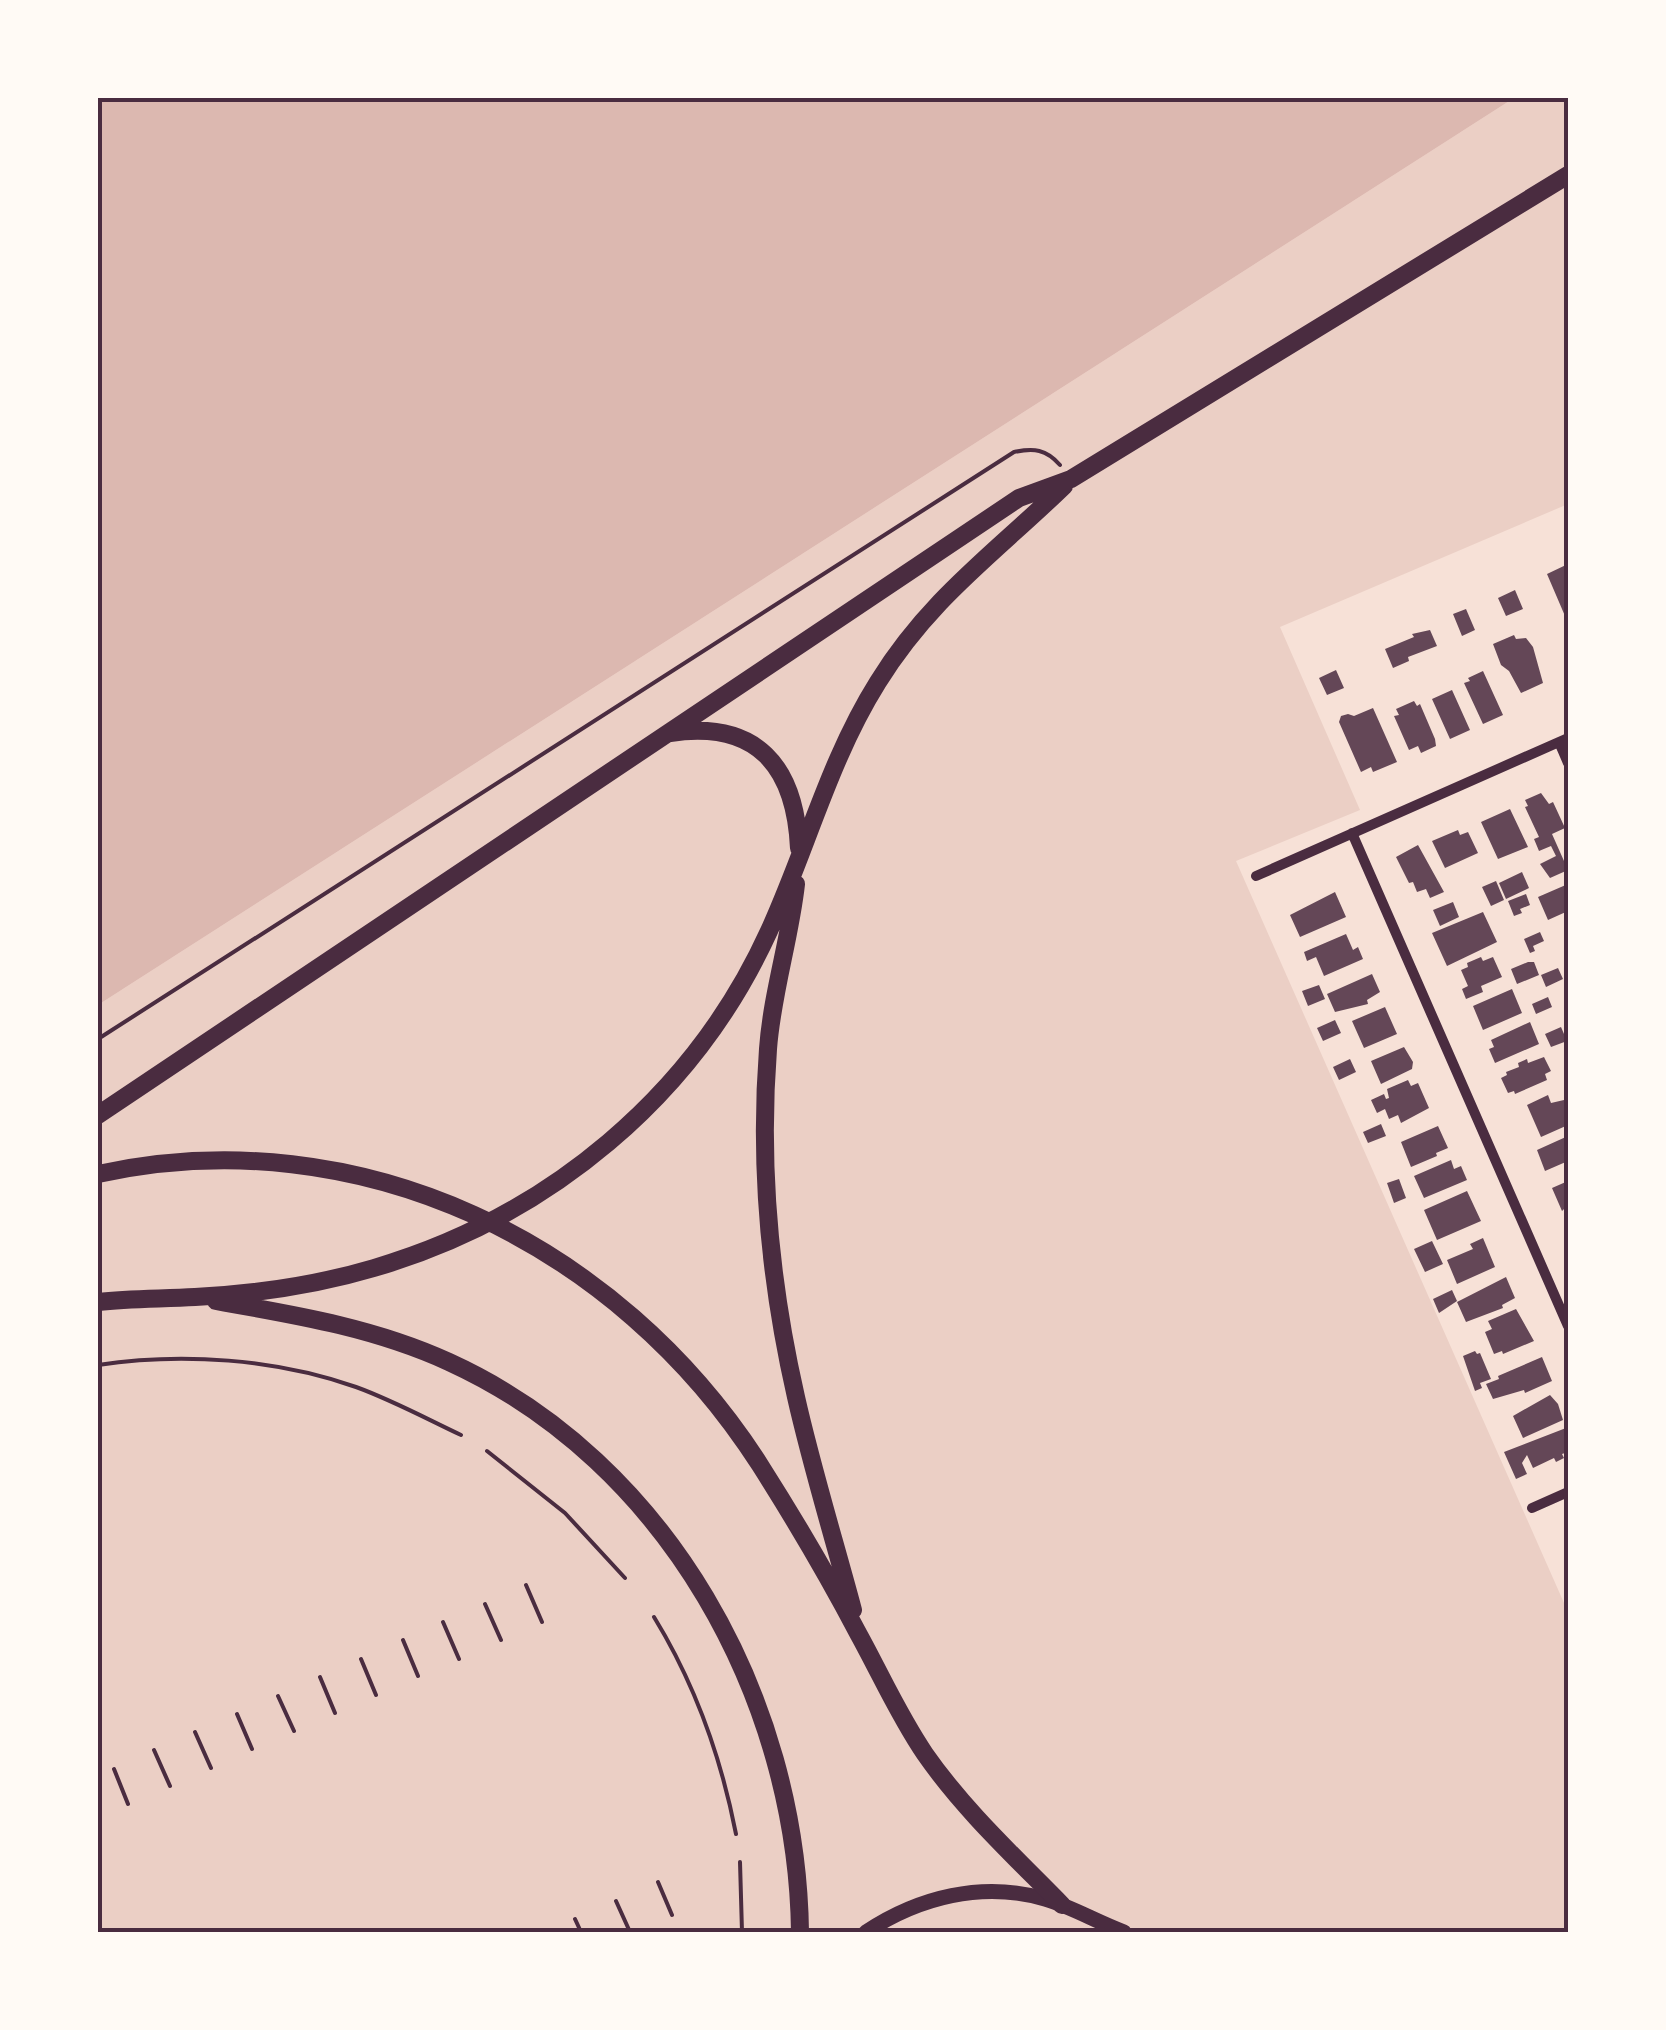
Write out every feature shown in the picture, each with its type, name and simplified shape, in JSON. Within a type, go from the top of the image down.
[{"type":"main road","points":[[98,1302],[281,1288],[376,1268],[487,1223],[570,1174],[651,1105],[723,1017],[770,930],[852,730],[878,682],[911,634],[972,567],[1072,479],[1568,175]]},
{"type":"main road","points":[[98,1115],[1020,498],[1072,479]]},
{"type":"main road","points":[[666,733],[700,730],[731,735],[770,759],[794,796],[799,854],[768,1050],[765,1145],[769,1218],[779,1307],[796,1396],[859,1635]]},
{"type":"main road","points":[[98,1174],[169,1163],[250,1162],[335,1172],[411,1190],[484,1218],[561,1260],[634,1316],[711,1397],[759,1464],[859,1635],[898,1712],[940,1776],[1062,1905]]},
{"type":"main road","points":[[196,1297],[339,1324],[450,1363],[490,1384],[552,1426],[627,1494],[668,1541],[699,1586],[732,1642],[754,1692],[786,1797],[796,1863],[800,1932]]},
{"type":"street","points":[[1256,876],[1564,740],[1568,764]]},
{"type":"street","points":[[1352,834],[1568,1326]]},
{"type":"street","points":[[1532,1508],[1568,1492]]},
{"type":"street","points":[[866,1932],[897,1913],[953,1894],[1009,1892],[1062,1905],[1099,1926],[1124,1932]]},
{"type":"path","points":[[98,1039],[1014,452],[1046,452],[1072,479]]},
{"type":"path","points":[[98,1365],[143,1360],[216,1360],[290,1371],[357,1388],[461,1435]]},
{"type":"path","points":[[487,1451],[565,1513],[624,1578]]},
{"type":"path","points":[[526,1586],[542,1622]]},
{"type":"path","points":[[485,1604],[501,1640]]},
{"type":"path","points":[[654,1618],[684,1672],[708,1730],[736,1834]]},
{"type":"path","points":[[444,1622],[459,1658]]},
{"type":"path","points":[[402,1640],[418,1676]]},
{"type":"path","points":[[361,1659],[376,1695]]},
{"type":"path","points":[[320,1677],[335,1713]]},
{"type":"path","points":[[278,1696],[294,1731]]},
{"type":"path","points":[[237,1714],[252,1750]]},
{"type":"path","points":[[195,1732],[211,1768]]},
{"type":"path","points":[[154,1750],[170,1786]]},
{"type":"path","points":[[114,1768],[128,1804]]},
{"type":"path","points":[[740,1862],[742,1932]]},
{"type":"path","points":[[658,1882],[672,1915]]},
{"type":"path","points":[[616,1901],[630,1932]]},
{"type":"path","points":[[575,1919],[581,1932]]},
{"type":"shaded area","points":[[98,98],[1514,98],[98,1005]]},
{"type":"shaded area","points":[[1514,98],[1568,98],[1568,504],[1280,627],[1360,810],[1236,861],[1568,1612],[1568,1932],[98,1932],[98,1005]]},
{"type":"building","points":[[1568,564],[1568,623],[1547,574]]},
{"type":"building","points":[[1515,590],[1523,609],[1506,616],[1498,598]]},
{"type":"building","points":[[1466,609],[1475,630],[1462,636],[1453,614]]},
{"type":"building","points":[[1430,630],[1437,646],[1408,657],[1409,661],[1393,668],[1385,649],[1414,637],[1412,634]]},
{"type":"building","points":[[1514,635],[1516,639],[1526,638],[1533,647],[1543,683],[1521,693],[1509,671],[1501,665],[1493,644]]},
{"type":"building","points":[[1336,670],[1344,688],[1327,695],[1319,678]]},
{"type":"building","points":[[1483,671],[1503,715],[1483,724],[1464,683]]},
{"type":"building","points":[[1452,690],[1470,730],[1450,739],[1432,699]]},
{"type":"building","points":[[1414,701],[1417,706],[1420,704],[1436,746],[1421,753],[1418,746],[1409,750],[1394,716],[1399,715],[1396,709]]},
{"type":"building","points":[[1373,708],[1397,762],[1373,772],[1371,767],[1361,772],[1339,722],[1341,716],[1354,716]]},
{"type":"building","points":[[1541,793],[1549,804],[1553,802],[1565,828],[1552,834],[1568,870],[1550,878],[1540,864],[1556,856],[1551,846],[1539,851],[1534,839],[1539,837],[1525,807],[1525,800]]},
{"type":"building","points":[[1510,809],[1528,847],[1498,859],[1481,822]]},
{"type":"building","points":[[1458,830],[1460,835],[1468,832],[1478,853],[1445,868],[1432,841]]},
{"type":"building","points":[[1418,845],[1444,892],[1430,898],[1426,889],[1417,892],[1413,882],[1409,883],[1396,857]]},
{"type":"building","points":[[1522,872],[1529,888],[1506,899],[1499,883]]},
{"type":"building","points":[[1496,881],[1504,900],[1491,906],[1482,887]]},
{"type":"building","points":[[1568,884],[1568,911],[1548,920],[1538,897]]},
{"type":"building","points":[[1335,892],[1346,917],[1300,937],[1290,915]]},
{"type":"building","points":[[1526,894],[1530,905],[1514,916],[1508,901]]},
{"type":"building","points":[[1453,902],[1459,917],[1440,926],[1433,910]]},
{"type":"building","points":[[1483,912],[1497,942],[1447,966],[1432,933]]},
{"type":"building","points":[[1540,932],[1544,941],[1533,946],[1535,951],[1530,953],[1524,939]]},
{"type":"building","points":[[1346,934],[1353,950],[1358,947],[1363,959],[1324,976],[1316,957],[1307,961],[1304,952]]},
{"type":"building","points":[[1481,957],[1483,961],[1493,957],[1502,977],[1481,986],[1483,992],[1466,999],[1462,989],[1468,986],[1461,970]]},
{"type":"building","points":[[1534,962],[1539,975],[1517,984],[1511,969]]},
{"type":"building","points":[[1558,968],[1563,979],[1546,987],[1541,975]]},
{"type":"building","points":[[1372,974],[1380,992],[1367,1000],[1368,1004],[1335,1012],[1327,994]]},
{"type":"building","points":[[1319,985],[1325,999],[1308,1006],[1302,991]]},
{"type":"building","points":[[1512,989],[1522,1013],[1483,1030],[1473,1006]]},
{"type":"building","points":[[1548,997],[1552,1007],[1536,1014],[1532,1004]]},
{"type":"building","points":[[1385,1007],[1397,1034],[1364,1048],[1352,1021]]},
{"type":"building","points":[[1335,1020],[1341,1033],[1323,1041],[1317,1028]]},
{"type":"building","points":[[1530,1022],[1539,1044],[1495,1063],[1489,1049],[1494,1047],[1491,1040]]},
{"type":"building","points":[[1561,1027],[1567,1041],[1551,1047],[1545,1034]]},
{"type":"building","points":[[1404,1047],[1413,1062],[1412,1069],[1381,1084],[1371,1061]]},
{"type":"building","points":[[1544,1057],[1551,1071],[1545,1074],[1547,1080],[1515,1094],[1508,1093],[1501,1078],[1506,1072],[1527,1059],[1528,1063]]},
{"type":"building","points":[[1350,1059],[1356,1072],[1339,1080],[1333,1067]]},
{"type":"building","points":[[1408,1080],[1411,1086],[1418,1083],[1429,1108],[1401,1123],[1398,1115],[1389,1119],[1385,1109],[1377,1113],[1371,1100],[1384,1094],[1389,1098],[1387,1089]]},
{"type":"building","points":[[1548,1095],[1551,1103],[1564,1100],[1568,1125],[1541,1137],[1527,1105]]},
{"type":"building","points":[[1381,1124],[1386,1136],[1368,1143],[1363,1132]]},
{"type":"building","points":[[1438,1126],[1448,1148],[1411,1167],[1401,1142]]},
{"type":"building","points":[[1568,1136],[1568,1161],[1545,1171],[1537,1150]]},
{"type":"building","points":[[1451,1160],[1454,1169],[1461,1166],[1467,1180],[1424,1198],[1414,1176]]},
{"type":"building","points":[[1399,1179],[1406,1198],[1394,1203],[1387,1183]]},
{"type":"building","points":[[1568,1181],[1568,1205],[1562,1211],[1552,1188]]},
{"type":"building","points":[[1467,1191],[1481,1221],[1437,1240],[1424,1210]]},
{"type":"building","points":[[1483,1238],[1495,1267],[1457,1284],[1447,1260],[1473,1249],[1470,1244]]},
{"type":"building","points":[[1432,1241],[1443,1264],[1425,1272],[1414,1249]]},
{"type":"building","points":[[1506,1277],[1515,1298],[1503,1308],[1466,1322],[1457,1302]]},
{"type":"building","points":[[1452,1290],[1457,1301],[1439,1313],[1433,1299]]},
{"type":"building","points":[[1516,1309],[1534,1341],[1494,1354],[1485,1332],[1492,1329],[1488,1321]]},
{"type":"building","points":[[1480,1353],[1491,1379],[1480,1383],[1482,1388],[1475,1391],[1463,1356]]},
{"type":"building","points":[[1542,1357],[1552,1381],[1525,1393],[1524,1390],[1493,1399],[1486,1384]]},
{"type":"building","points":[[1550,1395],[1563,1420],[1523,1438],[1513,1416]]},
{"type":"building","points":[[1566,1428],[1568,1452],[1562,1454],[1564,1458],[1556,1462],[1554,1458],[1533,1468],[1527,1455],[1522,1463],[1527,1474],[1516,1479],[1504,1452]]}]
